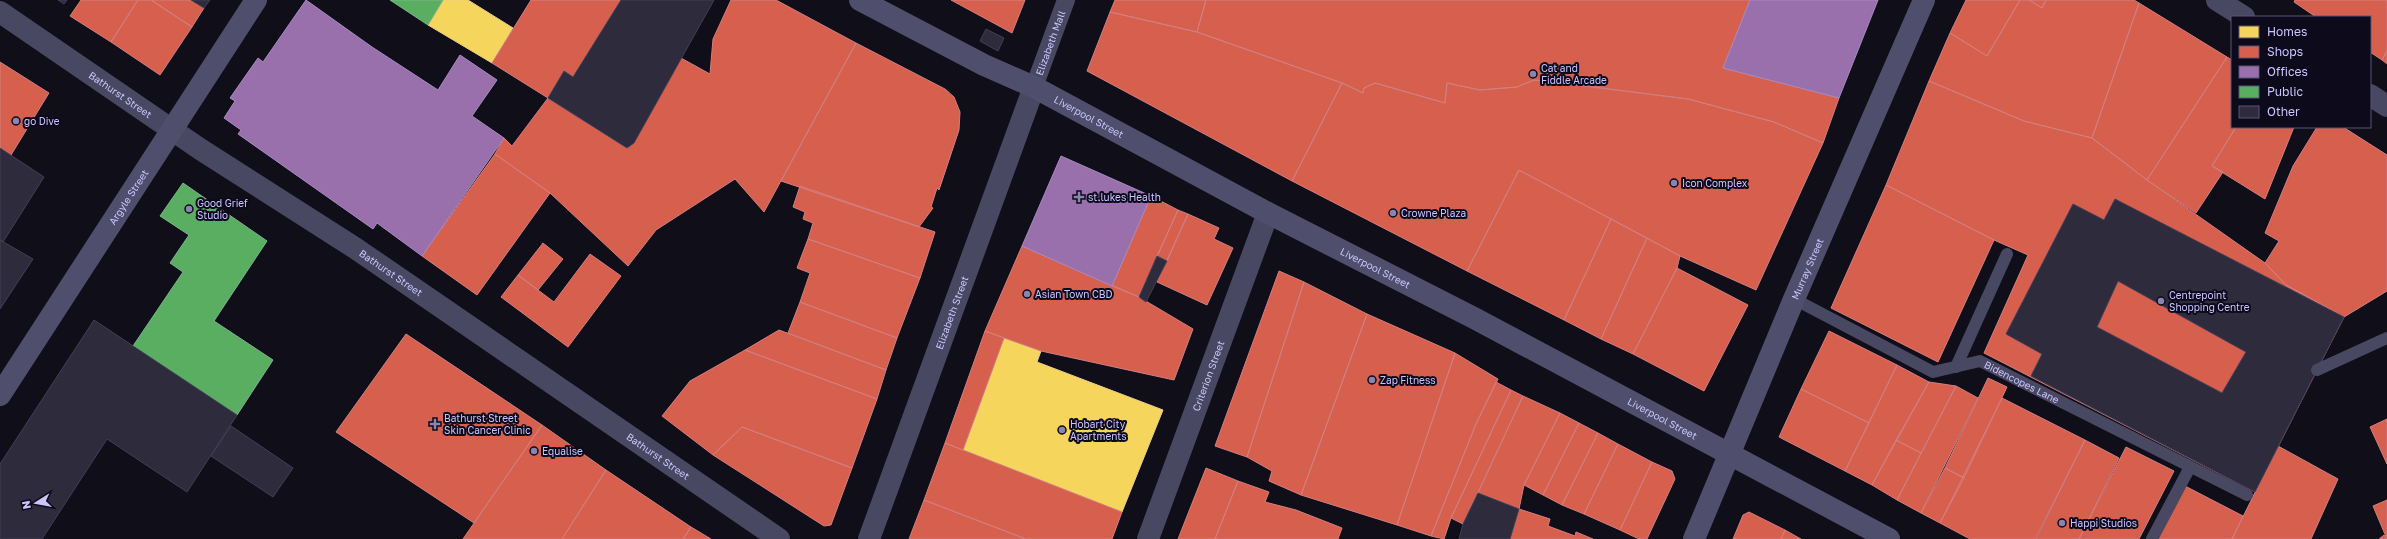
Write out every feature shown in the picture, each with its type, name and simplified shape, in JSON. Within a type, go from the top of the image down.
[{"type":"main road","name":"Argyle Street","points":[[0,395],[256,0]]},
{"type":"main road","name":"Liverpool Street","points":[[860,0],[984,65],[1034,87],[1268,213],[1474,318],[1889,539]]},
{"type":"main road","name":"Murray Street","points":[[1694,539],[1794,300],[1924,0]]},
{"type":"street","name":"Elizabeth Mall","points":[[1034,87],[1066,0]]},
{"type":"street","points":[[2217,0],[2242,16]]},
{"type":"street","name":"Bathurst Street","points":[[0,12],[172,130],[355,248],[779,539]]},
{"type":"street","name":"Elizabeth Street","points":[[869,539],[1034,87]]},
{"type":"street","points":[[2371,96],[2387,106]]},
{"type":"street","name":"Criterion Street","points":[[1148,539],[1268,213]]},
{"type":"lane","points":[[1956,367],[2007,254]]},
{"type":"lane","name":"Bidencopes Lane","points":[[1794,300],[1933,372],[1980,361],[2247,496]]},
{"type":"lane","points":[[2317,370],[2387,338]]},
{"type":"lane","points":[[2152,539],[2190,467]]},
{"type":"building: Homes","points":[[443,0],[468,0],[513,28],[492,63],[428,25]]},
{"type":"building: Homes","name":"Hobart City Apartments","points":[[1004,338],[1041,351],[1037,362],[1163,410],[1122,512],[963,450]]},
{"type":"building: Shops","points":[[81,0],[138,0],[111,42],[70,16]]},
{"type":"building: Shops","points":[[138,0],[151,0],[192,27],[160,75],[111,42]]},
{"type":"building: Shops","points":[[151,0],[191,0],[204,8],[192,27]]},
{"type":"building: Shops","points":[[531,0],[621,0],[573,77],[564,71],[548,98],[492,63]]},
{"type":"building: Shops","points":[[731,0],[776,0],[856,43],[764,212],[735,179],[656,230],[628,266],[550,193],[495,154],[504,138],[512,146],[548,98],[627,148],[634,143],[681,58],[710,74],[713,39]]},
{"type":"building: Shops","points":[[951,0],[1025,0],[1012,33]]},
{"type":"building: Shops","points":[[1115,0],[1206,0],[1197,32],[1110,12]]},
{"type":"building: Shops","name":"Cat and Fiddle Arcade","points":[[1206,0],[1750,0],[1723,68],[1839,98],[1823,143],[1774,122],[1688,99],[1564,83],[1534,80],[1517,87],[1480,90],[1447,83],[1445,103],[1375,83],[1364,88],[1363,93],[1342,83],[1197,32]]},
{"type":"building: Shops","points":[[1966,0],[2020,0],[1987,56],[1950,33]]},
{"type":"building: Shops","points":[[2020,0],[2029,0],[2042,8],[2046,0],[2134,0],[2139,3],[2092,138],[2024,121],[1929,81],[1950,33],[1987,56]]},
{"type":"building: Shops","points":[[2029,0],[2046,0],[2042,8]]},
{"type":"building: Shops","points":[[2295,0],[2387,0],[2387,51],[2382,60],[2371,53],[2371,16],[2315,16],[2294,2]]},
{"type":"building: Shops","points":[[2139,3],[2227,57],[2147,180],[2092,138]]},
{"type":"building: Shops","points":[[1110,12],[1197,32],[1342,83],[1292,181],[1087,71]]},
{"type":"building: Shops","points":[[856,43],[945,89],[954,97],[960,112],[959,130],[939,190],[937,188],[931,207],[933,208],[919,227],[781,181]]},
{"type":"building: Shops","points":[[2387,51],[2387,64],[2382,60]]},
{"type":"building: Shops","points":[[2227,57],[2231,59],[2231,128],[2235,128],[2212,166],[2223,172],[2196,213],[2147,180]]},
{"type":"building: Shops","name":"go Dive","points":[[0,62],[49,93],[11,155],[0,148]]},
{"type":"building: Shops","name":"Icon Complex","points":[[1534,80],[1688,99],[1774,122],[1823,143],[1756,290],[1680,256],[1519,170],[1467,271],[1292,181],[1342,83],[1363,93],[1364,88],[1375,83],[1445,103],[1447,83],[1480,90],[1517,87]]},
{"type":"building: Shops","name":"Centrepoint Shopping Centre","points":[[1929,81],[2024,121],[2092,138],[2147,180],[2265,263],[2286,285],[2344,317],[2255,492],[1984,353],[2028,255],[1994,240],[1886,185]]},
{"type":"building: Shops","points":[[2235,128],[2294,128],[2265,199],[2212,166]]},
{"type":"building: Shops","points":[[2316,128],[2345,128],[2387,155],[2387,291],[2344,317],[2286,285],[2265,263],[2279,241],[2265,233],[2293,166]]},
{"type":"building: Shops","points":[[495,154],[550,193],[477,295],[422,256]]},
{"type":"building: Shops","points":[[1519,170],[1611,219],[1564,320],[1467,271]]},
{"type":"building: Shops","points":[[1886,185],[1994,240],[1938,362],[1831,308]]},
{"type":"building: Shops","points":[[800,186],[935,232],[920,278],[808,239],[813,223],[803,219],[805,212],[793,207]]},
{"type":"building: Shops","points":[[1151,196],[1178,210],[1139,297],[1112,286]]},
{"type":"building: Shops","points":[[1178,210],[1188,214],[1167,261],[1157,256]]},
{"type":"building: Shops","points":[[1188,214],[1219,228],[1214,239],[1233,248],[1207,305],[1157,282]]},
{"type":"building: Shops","points":[[1611,219],[1647,238],[1601,339],[1564,320]]},
{"type":"building: Shops","points":[[1647,238],[1680,256],[1677,268],[1633,354],[1601,339]]},
{"type":"building: Shops","points":[[808,239],[920,278],[897,338],[800,302],[810,273],[797,268]]},
{"type":"building: Shops","points":[[543,243],[563,259],[538,290],[518,275]]},
{"type":"building: Shops","points":[[1022,246],[1139,297],[1193,329],[1174,380],[1041,351],[985,331]]},
{"type":"building: Shops","points":[[590,254],[621,276],[568,347],[501,297],[518,275],[554,302]]},
{"type":"building: Shops","points":[[1677,268],[1748,305],[1704,391],[1633,354]]},
{"type":"building: Shops","points":[[1279,271],[1304,282],[1247,457],[1215,446]]},
{"type":"building: Shops","points":[[1304,282],[1367,314],[1301,495],[1269,481],[1272,471],[1247,457]]},
{"type":"building: Shops","points":[[800,302],[897,338],[886,370],[788,333]]},
{"type":"building: Shops","points":[[1367,314],[1455,353],[1397,525],[1301,495]]},
{"type":"building: Shops","points":[[779,330],[886,370],[877,399],[745,350]]},
{"type":"building: Shops","points":[[985,331],[1004,338],[963,450],[945,443]]},
{"type":"building: Shops","points":[[1829,331],[1897,365],[1869,423],[1801,389]]},
{"type":"building: Shops","points":[[406,334],[542,425],[474,523],[336,432]]},
{"type":"building: Shops","points":[[745,350],[877,399],[852,468],[742,427],[713,455],[662,416],[690,381]]},
{"type":"building: Shops","points":[[1455,353],[1498,379],[1476,424],[1431,536],[1397,525]]},
{"type":"building: Shops","points":[[1897,365],[1929,382],[1872,485],[1845,471]]},
{"type":"building: Shops","points":[[1988,378],[2007,387],[1964,478],[1945,468]]},
{"type":"building: Shops","points":[[1496,382],[1511,390],[1451,518],[1444,539],[1431,536],[1476,424]]},
{"type":"building: Shops","points":[[1929,382],[1956,386],[1921,453],[1896,440]]},
{"type":"building: Shops","points":[[1956,386],[1978,398],[1921,513],[1897,500]]},
{"type":"building: Shops","points":[[1801,389],[1869,423],[1845,471],[1779,437]]},
{"type":"building: Shops","points":[[1511,390],[1523,396],[1463,524],[1451,518]]},
{"type":"building: Shops","points":[[1523,396],[1560,413],[1524,485],[1519,509],[1478,493]]},
{"type":"building: Shops","points":[[2002,398],[2085,440],[2035,539],[1970,539],[1940,523]]},
{"type":"building: Shops","points":[[1560,413],[1579,423],[1543,495],[1524,485]]},
{"type":"building: Shops","points":[[2387,419],[2387,464],[2370,427]]},
{"type":"building: Shops","points":[[1579,423],[1598,433],[1562,505],[1543,495]]},
{"type":"building: Shops","points":[[542,425],[606,470],[562,539],[463,539]]},
{"type":"building: Shops","points":[[742,427],[852,468],[831,525],[824,526],[713,455]]},
{"type":"building: Shops","points":[[1598,433],[1618,444],[1584,514],[1562,505]]},
{"type":"building: Shops","points":[[1896,440],[1921,453],[1897,500],[1872,485]]},
{"type":"building: Shops","points":[[2085,440],[2119,458],[2079,539],[2036,539]]},
{"type":"building: Shops","points":[[945,443],[1122,512],[1112,539],[1026,539],[924,500]]},
{"type":"building: Shops","points":[[1618,444],[1652,462],[1620,530],[1584,514]]},
{"type":"building: Shops","points":[[2278,446],[2338,479],[2311,539],[2232,539]]},
{"type":"building: Shops","points":[[2126,447],[2174,471],[2139,539],[2079,539]]},
{"type":"building: Shops","points":[[1652,462],[1672,471],[1675,479],[1647,539],[1639,539],[1620,530]]},
{"type":"building: Shops","points":[[1206,468],[1238,481],[1215,539],[1178,539]]},
{"type":"building: Shops","points":[[1945,468],[1964,478],[1940,523],[1921,513]]},
{"type":"building: Shops","points":[[606,470],[691,527],[683,539],[562,539]]},
{"type":"building: Shops","points":[[1238,481],[1269,492],[1265,502],[1296,510],[1342,528],[1338,539],[1215,539]]},
{"type":"building: Shops","points":[[2185,486],[2243,516],[2232,539],[2157,539]]},
{"type":"building: Shops","points":[[924,500],[1026,539],[909,539]]},
{"type":"building: Shops","points":[[2387,500],[2387,539],[2373,506]]},
{"type":"building: Shops","points":[[1519,509],[1550,519],[1548,526],[1575,536],[1576,532],[1593,539],[1510,539]]},
{"type":"building: Shops","points":[[1749,512],[1785,530],[1781,539],[1733,539],[1743,515]]},
{"type":"building: Shops","points":[[691,527],[711,539],[683,539]]},
{"type":"building: Shops","points":[[1785,530],[1801,539],[1781,539]]},
{"type":"building: Shops","points":[[2384,535],[2387,539],[2379,539]]},
{"type":"building: Offices","points":[[306,0],[372,47],[438,90],[460,55],[497,80],[472,116],[504,138],[422,256],[377,223],[373,229],[238,134],[241,130],[224,118],[235,101],[230,98],[258,58],[263,62]]},
{"type":"building: Offices","points":[[1750,0],[1878,0],[1839,98],[1723,68]]},
{"type":"building: Offices","points":[[1061,156],[1151,196],[1112,286],[1022,246]]},
{"type":"building: Public","points":[[390,0],[443,0],[428,25]]},
{"type":"building: Public","points":[[183,183],[267,241],[214,321],[273,360],[237,415],[133,346],[183,272],[170,263],[189,235],[160,216]]},
{"type":"building: Other","points":[[58,0],[67,0],[64,4]]},
{"type":"building: Other","points":[[191,0],[210,0],[204,8]]},
{"type":"building: Other","points":[[621,0],[714,0],[634,143],[627,148],[548,98],[564,71],[573,77]]},
{"type":"building: Other","points":[[986,29],[1004,38],[998,51],[980,41]]},
{"type":"building: Other","points":[[0,148],[44,177],[3,242],[0,240]]},
{"type":"building: Other","points":[[2115,199],[2344,317],[2255,492],[2031,376],[2042,354],[2006,334],[2073,204],[2104,220]],"holes":[[[2118,281],[2246,352],[2222,393],[2097,327]]]},
{"type":"building: Other","points":[[0,240],[33,259],[0,309]]},
{"type":"building: Other","points":[[1157,256],[1167,261],[1146,302],[1139,297]]},
{"type":"building: Other","points":[[94,320],[237,415],[187,492],[107,439],[42,539],[0,539],[0,464]]},
{"type":"building: Other","points":[[231,426],[293,468],[273,497],[211,456]]},
{"type":"building: Other","points":[[1478,493],[1519,509],[1510,539],[1459,539],[1463,524]]},
{"type":"place","name":"Cat and Fiddle Arcade","points":[[1533,74]]},
{"type":"place","name":"go Dive","points":[[16,121]]},
{"type":"place","name":"Icon Complex","points":[[1674,183]]},
{"type":"place","name":"st.lukes Health","points":[[1079,197]]},
{"type":"place","name":"Good Grief Studio","points":[[189,209]]},
{"type":"place","name":"Crowne Plaza","points":[[1393,213]]},
{"type":"place","name":"Asian Town CBD","points":[[1027,294]]},
{"type":"place","name":"Centrepoint Shopping Centre","points":[[2161,301]]},
{"type":"place","name":"Zap Fitness","points":[[1372,380]]},
{"type":"place","name":"Bathurst Street Skin Cancer Clinic","points":[[435,424]]},
{"type":"place","name":"Hobart City Apartments","points":[[1062,430]]},
{"type":"place","name":"Equalise","points":[[534,451]]},
{"type":"place","name":"Happi Studios","points":[[2062,523]]}]
